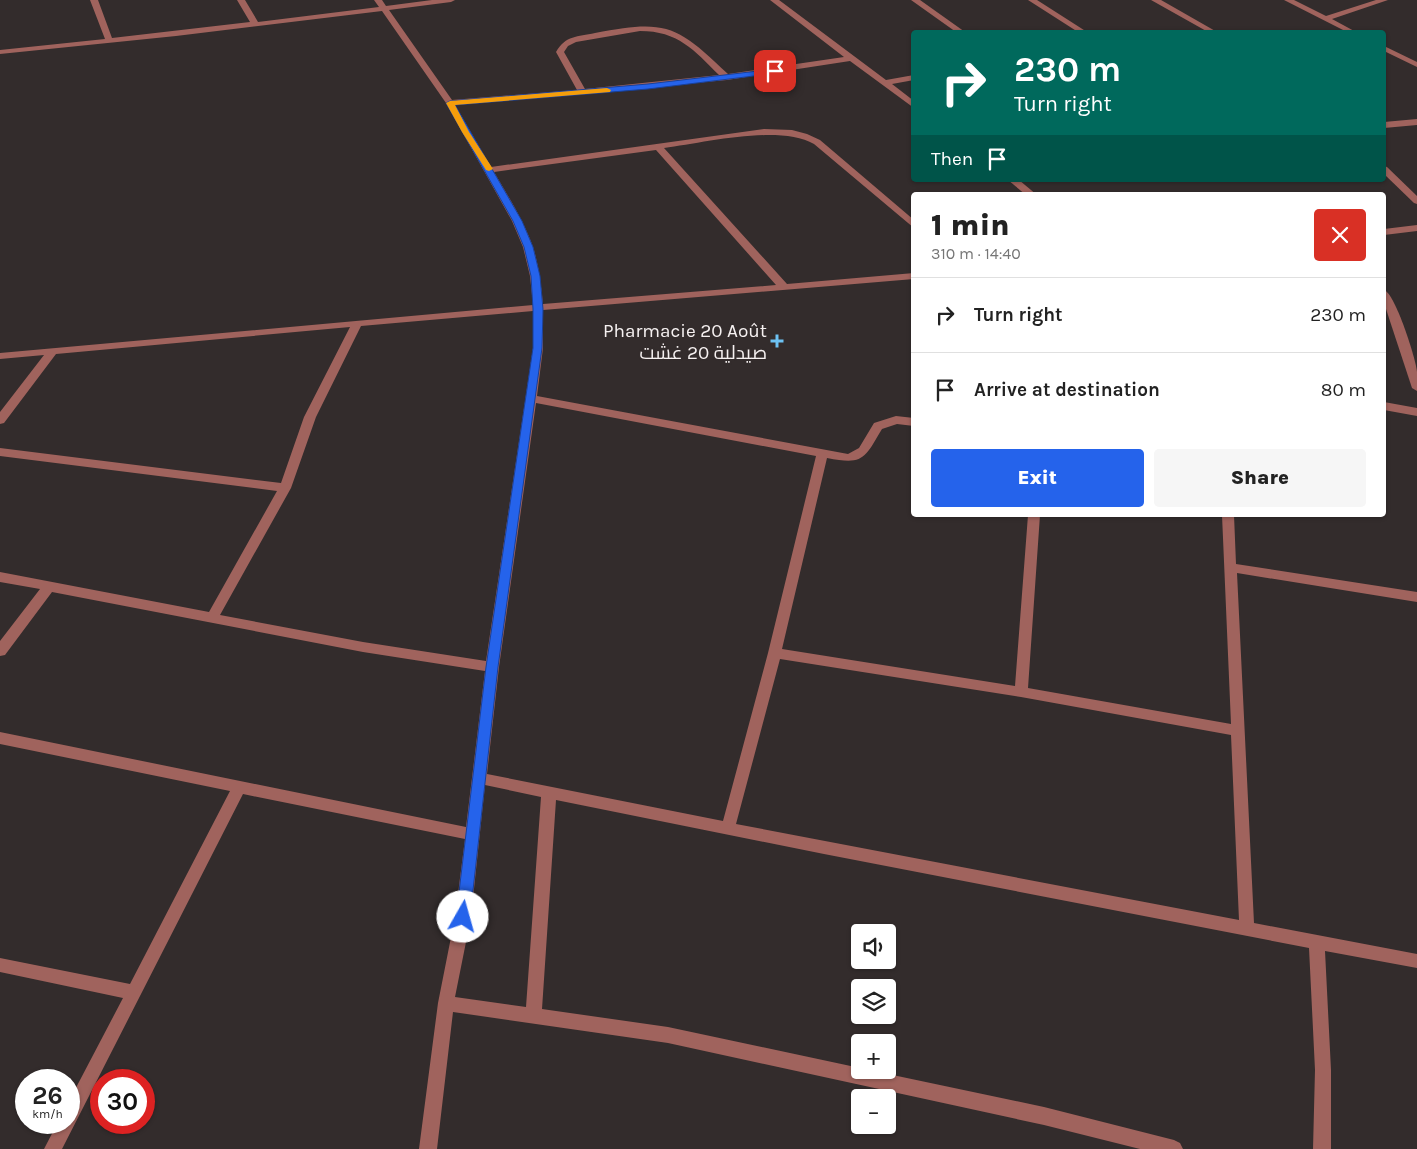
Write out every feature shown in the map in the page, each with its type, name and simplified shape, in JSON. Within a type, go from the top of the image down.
[{"type":"street","points":[[94,0],[109,40]]},
{"type":"street","points":[[241,0],[255,24]]},
{"type":"street","points":[[0,52],[255,24],[381,4],[451,0]]},
{"type":"street","points":[[774,0],[911,103]]},
{"type":"street","points":[[914,0],[958,30]]},
{"type":"street","points":[[1032,0],[1080,30]]},
{"type":"street","points":[[1155,0],[1210,30]]},
{"type":"street","points":[[1288,0],[1348,30]]},
{"type":"street","points":[[1325,19],[1384,0]]},
{"type":"street","points":[[381,4],[450,103],[490,170],[517,221],[528,247],[535,276],[538,309],[538,348],[492,667],[463,917],[446,1003],[428,1149]]},
{"type":"street","points":[[582,92],[560,52],[565,44],[574,40],[643,28],[655,28],[676,34],[685,39],[728,78]]},
{"type":"street","points":[[1386,49],[1417,65]]},
{"type":"street","points":[[450,103],[728,78],[851,58]]},
{"type":"street","points":[[885,83],[911,78]]},
{"type":"street","points":[[1386,125],[1417,122]]},
{"type":"street","points":[[490,170],[771,132],[794,132],[806,135],[911,222]]},
{"type":"street","points":[[658,148],[784,287]]},
{"type":"street","points":[[1386,171],[1417,201]]},
{"type":"street","points":[[1016,182],[1028,192]]},
{"type":"street","points":[[1386,232],[1417,228]]},
{"type":"street","points":[[0,356],[357,323],[911,276]]},
{"type":"street","points":[[1386,297],[1394,314],[1417,388]]},
{"type":"street","points":[[212,618],[285,488],[310,417],[357,323]]},
{"type":"street","points":[[0,420],[53,351]]},
{"type":"street","points":[[530,398],[822,453],[855,457],[865,450],[878,426],[896,420],[911,422]]},
{"type":"street","points":[[1386,406],[1417,412]]},
{"type":"street","points":[[0,452],[285,488]]},
{"type":"street","points":[[728,828],[775,652],[822,453]]},
{"type":"street","points":[[1021,692],[1034,517]]},
{"type":"street","points":[[1228,517],[1247,930]]},
{"type":"street","points":[[1230,567],[1417,597]]},
{"type":"street","points":[[0,577],[362,647],[492,667]]},
{"type":"street","points":[[0,651],[49,587]]},
{"type":"street","points":[[775,652],[1021,692],[1238,731]]},
{"type":"street","points":[[0,738],[474,835]]},
{"type":"street","points":[[479,778],[1247,930],[1417,961]]},
{"type":"street","points":[[80,1096],[240,786]]},
{"type":"street","points":[[533,1016],[549,792]]},
{"type":"street","points":[[1317,943],[1323,1070],[1322,1149]]},
{"type":"street","points":[[0,965],[132,992]]},
{"type":"street","points":[[446,1003],[668,1035],[1044,1116],[1174,1149]]},
{"type":"street","points":[[53,1149],[61,1134]]},
{"type":"slow traffic","points":[[489,169],[450,103],[607,90]]},
{"type":"place","name":"Pharmacie 20 Août صيدلية 20 غشت","points":[[777,341]]},
{"type":"route","points":[[463,917],[492,667],[538,348],[538,309],[535,276],[528,247],[517,221],[490,170],[450,103],[648,87],[775,71]]}]
